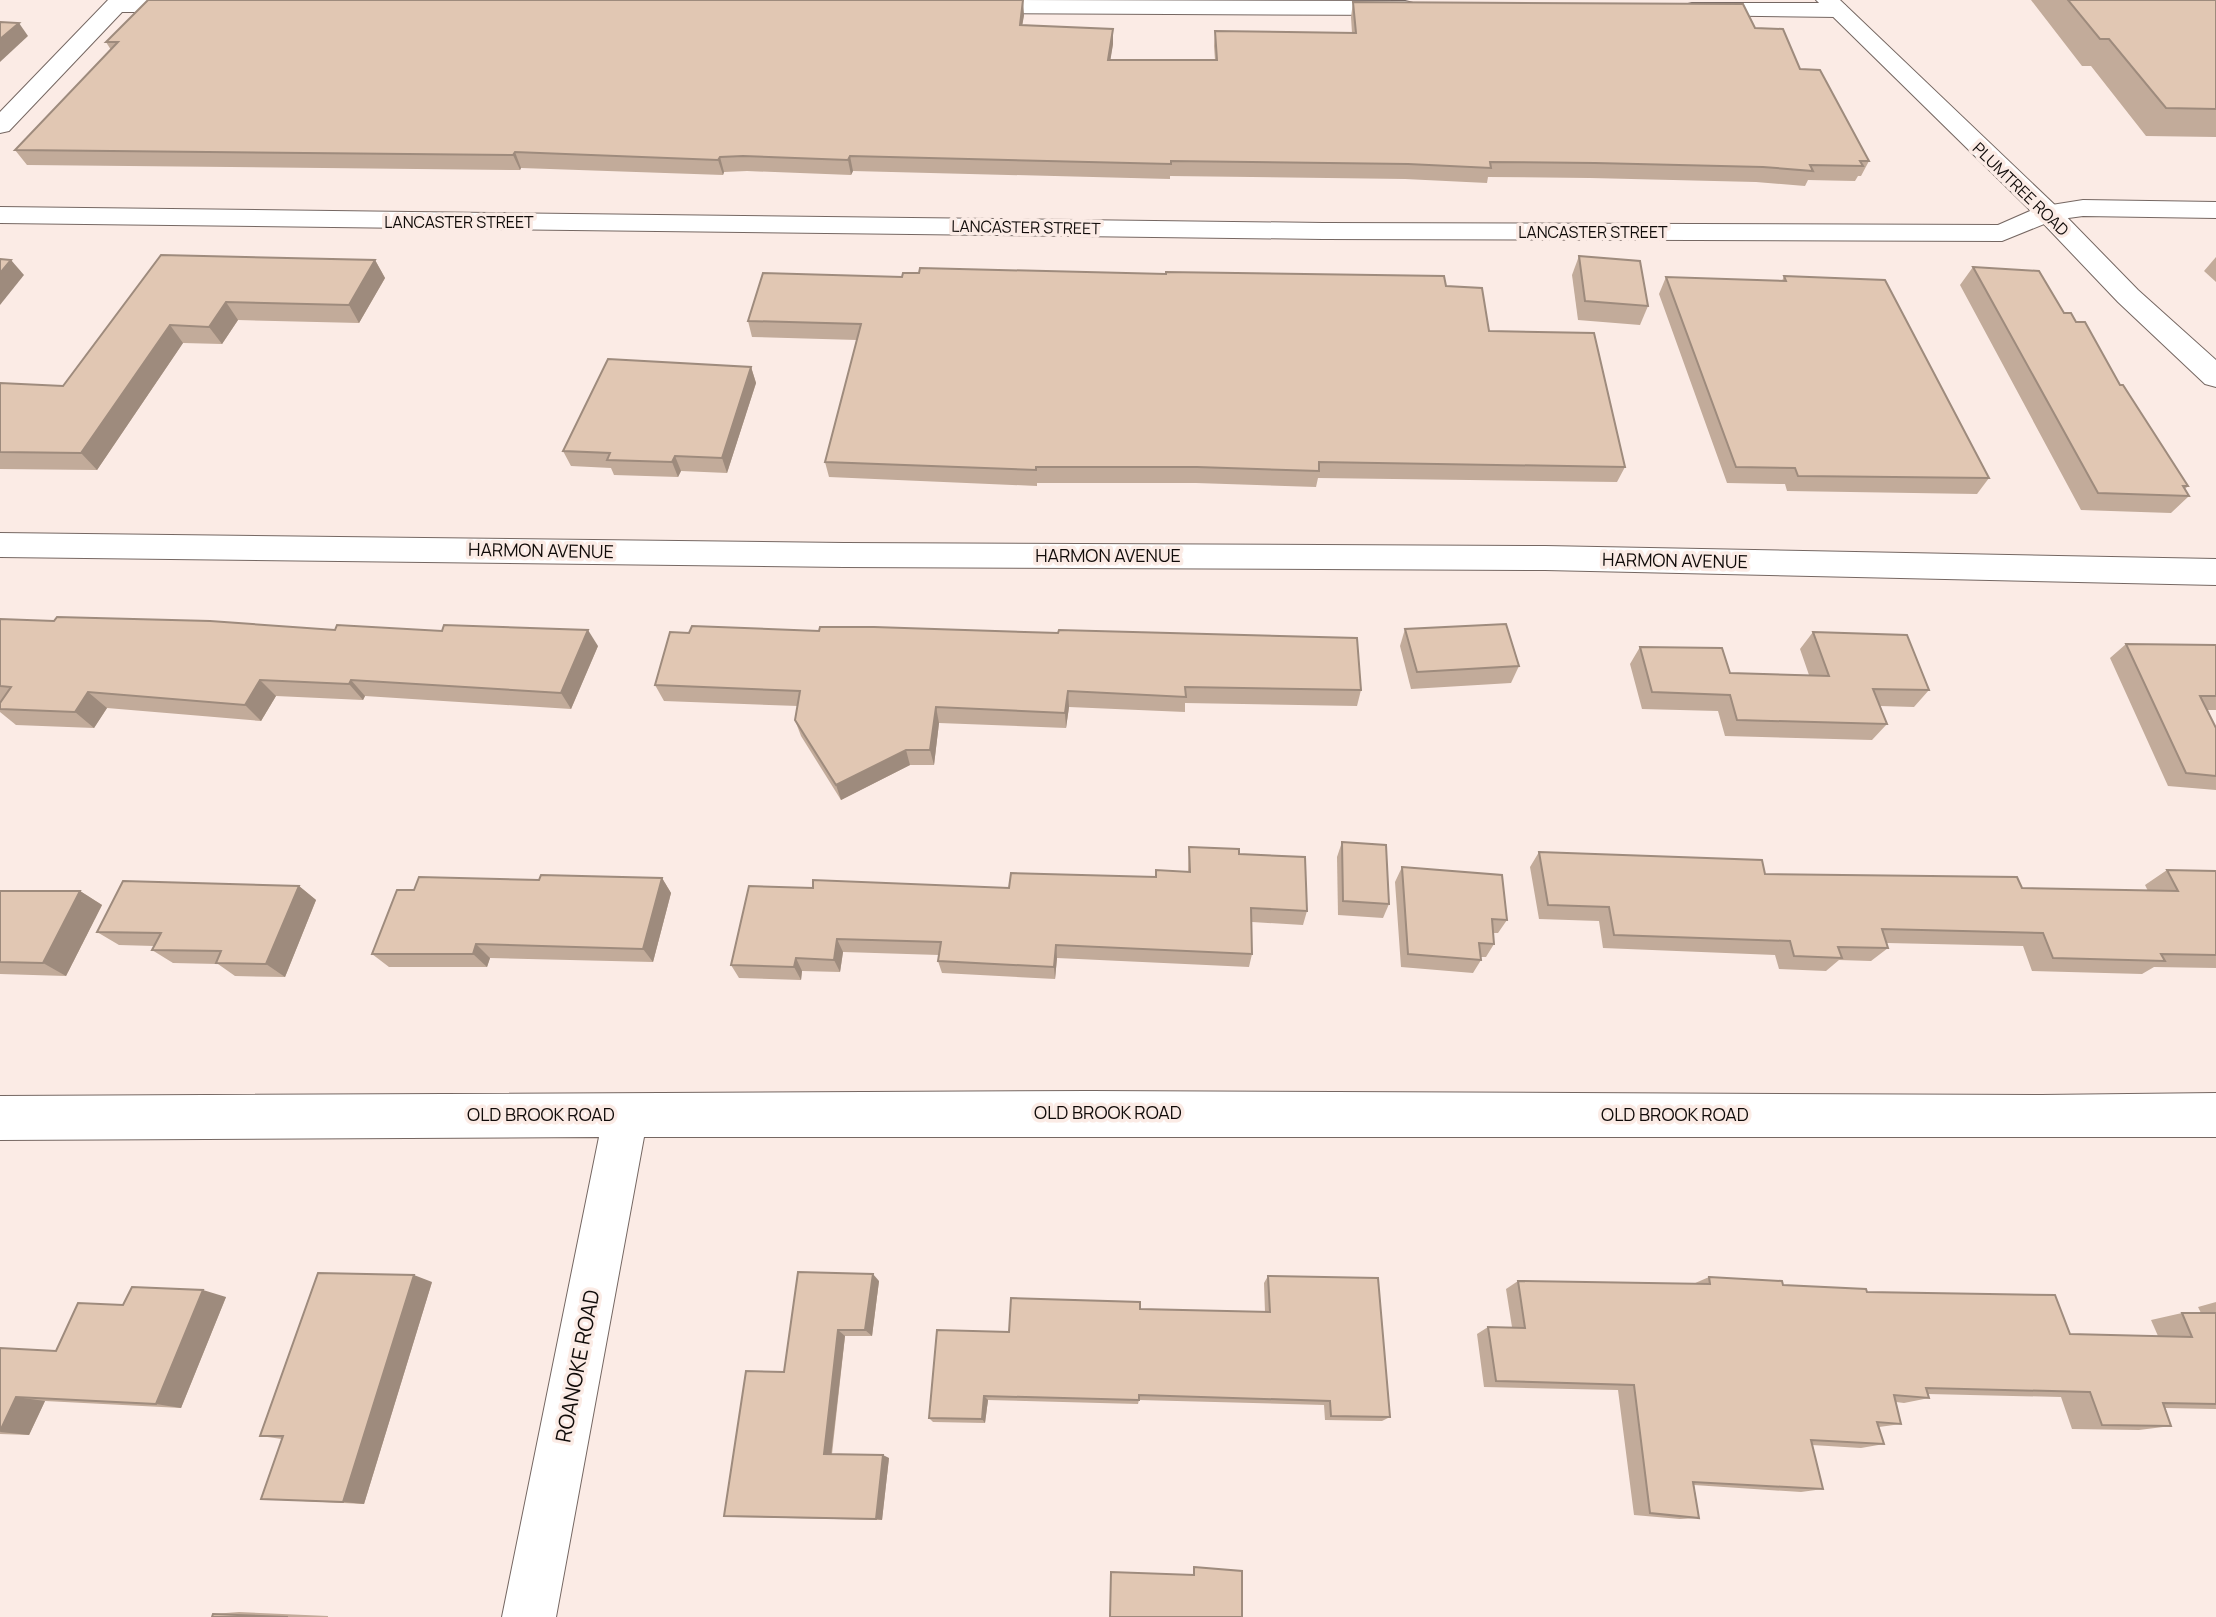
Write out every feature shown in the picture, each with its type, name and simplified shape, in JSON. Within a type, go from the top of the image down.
[{"type":"street","points":[[0,126],[118,3],[214,5]]},
{"type":"street","points":[[952,5],[1423,8]]},
{"type":"street","points":[[1675,9],[1832,5]]},
{"type":"street","name":"PLUMTREE ROAD","points":[[1832,5],[2048,213],[2127,296],[2216,377]]},
{"type":"street","name":"LANCASTER STREET","points":[[0,215],[1337,231],[2002,233],[2048,213],[2083,208],[2216,210]]},
{"type":"street","name":"HARMON AVENUE","points":[[0,545],[844,555],[1545,558],[2216,572]]},
{"type":"street","name":"OLD BROOK ROAD","points":[[0,1118],[1103,1113],[2014,1117],[2216,1115]]},
{"type":"street","name":"ROANOKE ROAD","points":[[528,1617],[626,1114]]},
{"type":"building","points":[[148,0],[1023,0],[1020,25],[1113,29],[1108,60],[1217,60],[1215,31],[1356,33],[1353,2],[1743,4],[1755,28],[1783,29],[1800,69],[1820,70],[1869,161],[1860,161],[1863,166],[1810,165],[1813,171],[1763,167],[1595,163],[1490,162],[1491,168],[1408,164],[1171,161],[1171,164],[850,156],[848,160],[743,156],[720,157],[718,160],[515,152],[513,155],[15,150],[118,42],[106,42]]},
{"type":"building","points":[[2068,0],[2216,0],[2216,109],[2166,108],[2109,39],[2100,39]]},
{"type":"building","points":[[0,22],[19,23],[0,39]]},
{"type":"building","points":[[161,255],[375,260],[349,305],[226,302],[209,327],[170,325],[81,453],[0,452],[0,383],[63,386]]},
{"type":"building","points":[[1579,256],[1640,261],[1648,306],[1585,301]]},
{"type":"building","points":[[0,259],[11,260],[0,273]]},
{"type":"building","points":[[1973,267],[2039,271],[2064,313],[2071,313],[2076,322],[2085,322],[2120,385],[2123,385],[2188,486],[2183,486],[2189,496],[2098,493]]},
{"type":"building","points":[[920,268],[1166,274],[1444,276],[1446,286],[1482,288],[1489,331],[1594,333],[1625,467],[1319,462],[1319,471],[1197,467],[1036,467],[1036,470],[825,462],[861,324],[748,321],[763,273],[902,277],[903,273],[919,273]]},
{"type":"building","points":[[1784,276],[1885,280],[1989,478],[1798,476],[1795,468],[1736,467],[1666,277],[1786,281]]},
{"type":"building","points":[[608,359],[751,367],[722,458],[675,456],[672,462],[607,460],[610,453],[563,451]]},
{"type":"building","points":[[57,617],[210,621],[335,630],[337,625],[442,631],[444,625],[588,630],[561,693],[351,680],[349,684],[260,680],[245,705],[88,692],[75,712],[0,709],[0,703],[11,687],[0,686],[0,619],[54,621]]},
{"type":"building","points":[[1506,624],[1519,666],[1417,672],[1405,629]]},
{"type":"building","points":[[692,626],[819,631],[820,627],[874,627],[1357,638],[1361,690],[1185,687],[1186,697],[1068,691],[1065,713],[936,707],[930,750],[906,750],[836,785],[795,720],[800,691],[655,685],[670,632],[689,633]]},
{"type":"building","points":[[1813,632],[1907,635],[1929,690],[1873,689],[1887,724],[1737,720],[1730,695],[1652,692],[1640,647],[1722,648],[1730,673],[1829,676]]},
{"type":"building","points":[[2126,644],[2216,645],[2216,696],[2200,696],[2216,728],[2216,776],[2186,773]]},
{"type":"building","points":[[1342,842],[1386,845],[1389,904],[1343,901]]},
{"type":"building","points":[[1189,847],[1239,849],[1239,854],[1305,857],[1307,911],[1251,908],[1252,954],[1056,945],[1054,967],[938,961],[941,942],[837,939],[834,960],[796,958],[794,967],[731,965],[749,886],[813,888],[813,880],[1009,888],[1011,873],[1156,877],[1156,870],[1190,872]]},
{"type":"building","points":[[1539,852],[1762,860],[1765,874],[2017,877],[2022,888],[2178,891],[2167,870],[2216,871],[2216,955],[2161,954],[2165,961],[2053,958],[2043,933],[1882,929],[1888,948],[1838,947],[1842,958],[1794,956],[1790,941],[1614,935],[1609,907],[1548,905]]},
{"type":"building","points":[[1402,867],[1502,875],[1507,920],[1492,919],[1494,944],[1479,943],[1481,960],[1408,954]]},
{"type":"building","points":[[541,875],[662,878],[643,949],[476,944],[473,954],[372,954],[397,890],[414,890],[419,877],[539,880]]},
{"type":"building","points":[[123,881],[299,886],[266,964],[216,963],[221,951],[152,950],[161,933],[97,932]]},
{"type":"building","points":[[0,891],[80,891],[43,963],[0,962]]},
{"type":"building","points":[[798,1272],[873,1274],[865,1330],[838,1330],[824,1454],[883,1455],[876,1519],[724,1516],[746,1371],[784,1372]]},
{"type":"building","points":[[318,1273],[414,1275],[343,1502],[261,1499],[283,1436],[260,1436]]},
{"type":"building","points":[[1268,1276],[1378,1278],[1390,1417],[1331,1416],[1330,1401],[1139,1395],[1139,1400],[984,1396],[982,1419],[929,1418],[937,1330],[1009,1332],[1011,1298],[1140,1302],[1140,1309],[1270,1312]]},
{"type":"building","points":[[1709,1277],[1782,1281],[1783,1285],[1866,1289],[1867,1292],[2055,1295],[2070,1334],[2192,1337],[2182,1313],[2216,1313],[2216,1404],[2163,1403],[2171,1426],[2102,1425],[2090,1392],[1926,1388],[1929,1398],[1894,1395],[1901,1424],[1877,1422],[1884,1444],[1811,1440],[1823,1489],[1693,1482],[1699,1518],[1650,1513],[1634,1385],[1496,1381],[1488,1327],[1525,1328],[1518,1281],[1710,1284]]},
{"type":"building","points":[[132,1287],[203,1290],[156,1404],[16,1397],[0,1431],[0,1348],[56,1351],[78,1303],[123,1305]]},
{"type":"building","points":[[1194,1567],[1242,1571],[1242,1617],[1110,1617],[1111,1572],[1194,1575]]},
{"type":"building","points":[[213,1614],[288,1617],[212,1617]]}]
